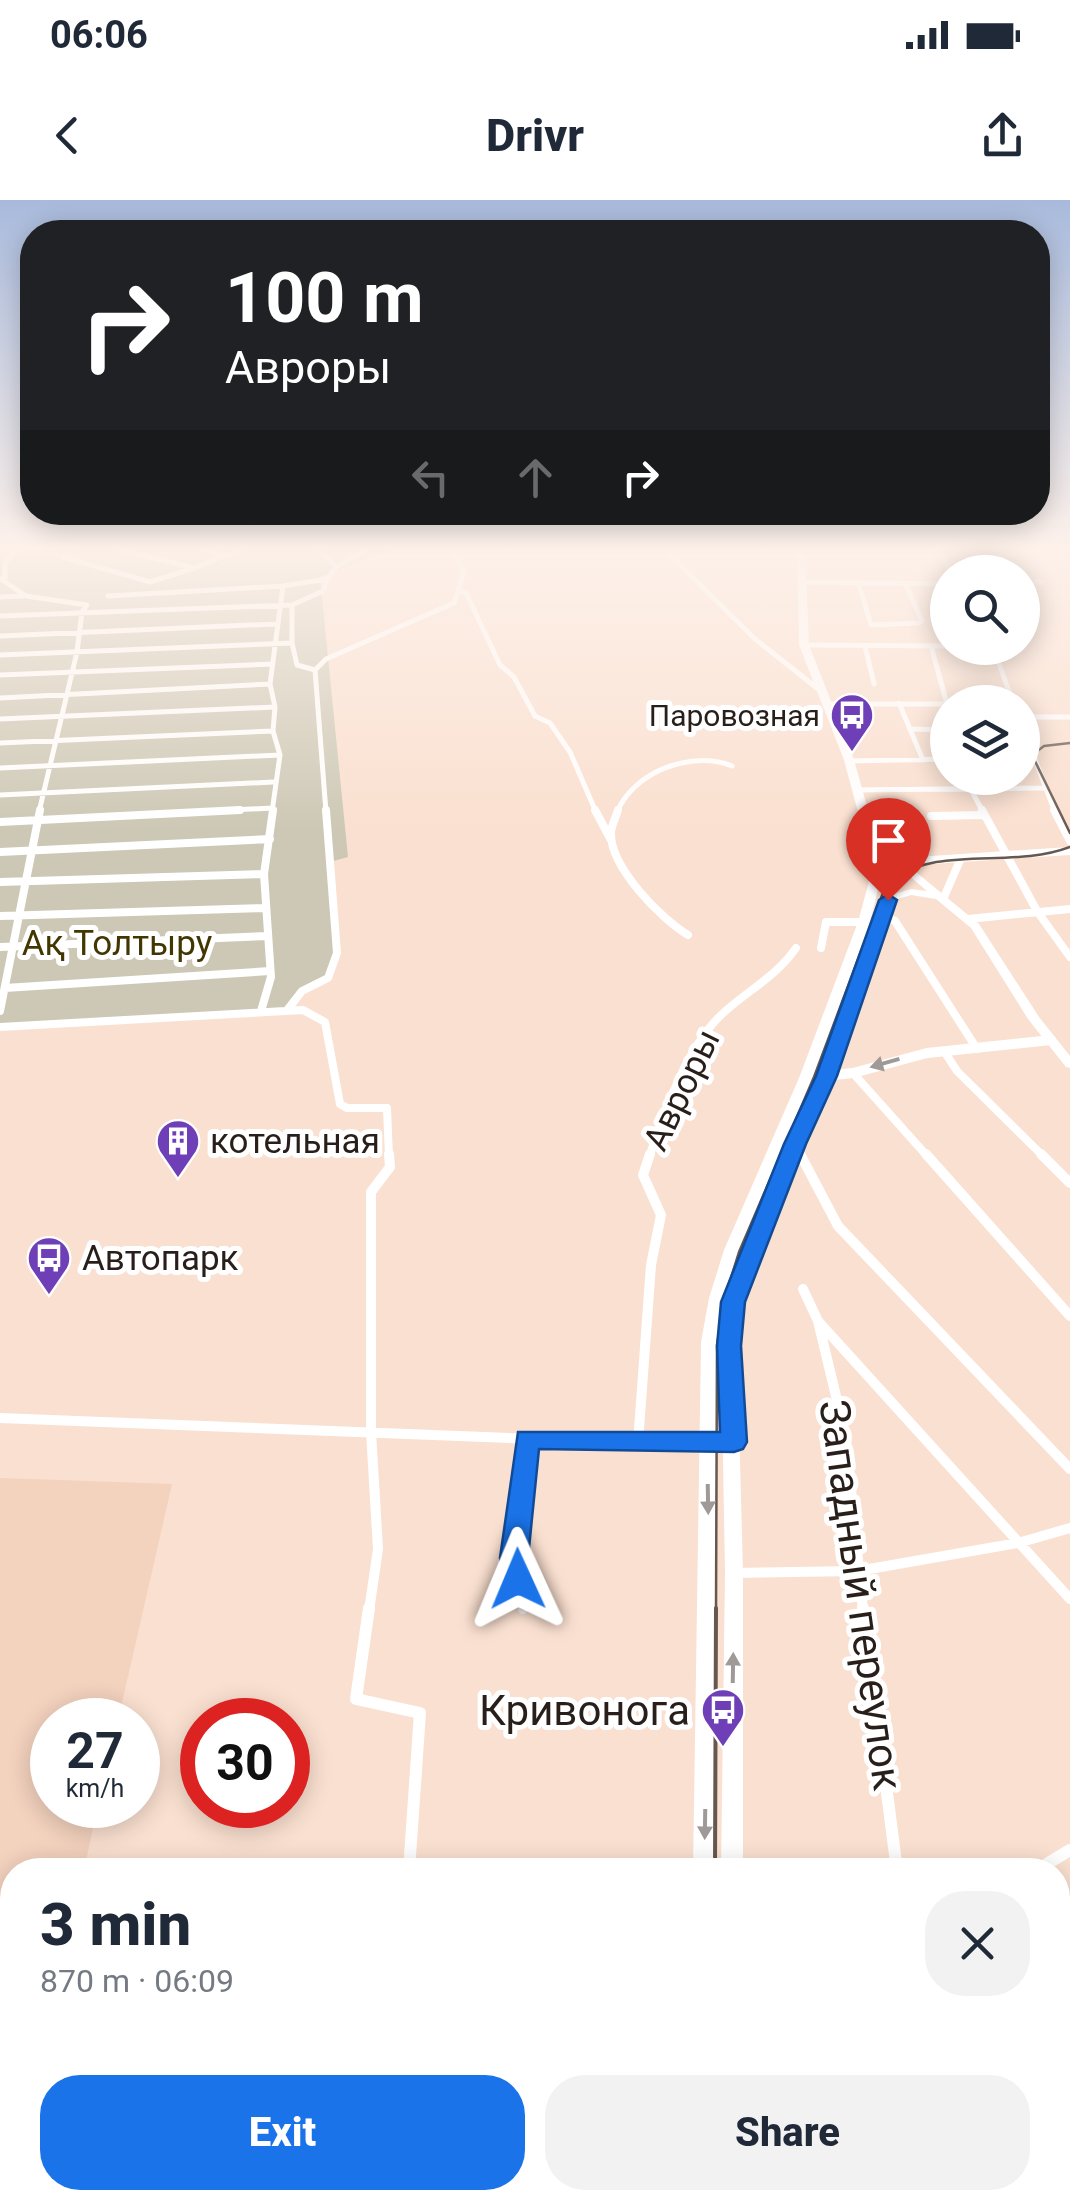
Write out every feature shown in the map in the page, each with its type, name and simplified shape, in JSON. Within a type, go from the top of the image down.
[{"type":"highway","points":[[704,1858],[709,1342],[717,1298],[732,1250],[826,1076],[892,881],[871,838],[849,762],[804,645]]},
{"type":"highway","points":[[732,1858],[734,1442],[729,1346],[733,1302],[788,1143],[806,1078],[864,922],[877,874],[871,838]]},
{"type":"main road","points":[[871,838],[968,919],[1050,1040],[1067,1056]]},
{"type":"main road","points":[[886,908],[911,892],[944,897]]},
{"type":"street","points":[[0,1011],[4,976],[28,880],[30,850],[78,643]]},
{"type":"street","points":[[0,655],[292,643],[297,665],[315,670]]},
{"type":"street","points":[[288,1009],[302,991],[328,978],[337,953],[315,670],[326,659],[364,643]]},
{"type":"street","points":[[488,643],[514,677],[535,716],[550,724],[552,734],[573,756],[599,822],[646,898],[673,928],[688,935]]},
{"type":"street","points":[[759,643],[826,699],[930,704]]},
{"type":"street","points":[[262,1010],[270,971],[264,874],[280,755],[273,732],[275,707],[270,684],[276,644]]},
{"type":"street","points":[[804,645],[930,646]]},
{"type":"street","points":[[865,646],[874,684]]},
{"type":"street","points":[[0,675],[273,664]]},
{"type":"street","points":[[0,698],[270,684]]},
{"type":"street","points":[[899,703],[923,760]]},
{"type":"street","points":[[0,719],[275,707]]},
{"type":"street","points":[[1040,717],[1070,718]]},
{"type":"street","points":[[910,729],[930,730]]},
{"type":"street","points":[[0,743],[273,732]]},
{"type":"street","points":[[0,768],[280,755]]},
{"type":"street","points":[[611,840],[624,797],[644,783],[692,758],[712,758],[732,766]]},
{"type":"street","points":[[849,762],[930,760]]},
{"type":"street","points":[[0,795],[274,782]]},
{"type":"street","points":[[1040,782],[1070,841]]},
{"type":"street","points":[[855,790],[930,787]]},
{"type":"street","points":[[974,795],[1004,856],[1070,957]]},
{"type":"street","points":[[0,822],[273,808]]},
{"type":"street","points":[[931,816],[984,816]]},
{"type":"street","points":[[0,852],[270,839]]},
{"type":"street","points":[[896,856],[918,861],[1070,851]]},
{"type":"street","points":[[944,897],[961,858]]},
{"type":"street","points":[[0,882],[264,874]]},
{"type":"street","points":[[0,916],[266,908]]},
{"type":"street","points":[[886,908],[976,1049]]},
{"type":"street","points":[[968,919],[1070,909]]},
{"type":"street","points":[[821,948],[826,922],[864,922]]},
{"type":"street","points":[[0,947],[268,936]]},
{"type":"street","name":"Авроры","points":[[638,1443],[651,1265],[660,1215],[643,1175],[655,1136],[709,1029],[762,980],[786,966],[796,948]]},
{"type":"street","points":[[5,988],[270,971]]},
{"type":"street","points":[[0,1027],[303,1010],[324,1022],[340,1104],[347,1108],[388,1108],[390,1167],[370,1192],[371,1432],[378,1550],[356,1699],[420,1713],[410,1858]]},
{"type":"street","points":[[806,1078],[854,1073],[890,1061],[944,1052],[1050,1040]]},
{"type":"street","points":[[944,1052],[957,1071],[1070,1183]]},
{"type":"street","points":[[854,1073],[1070,1316]]},
{"type":"street","points":[[788,1143],[838,1226],[1070,1469]]},
{"type":"street","points":[[803,1289],[818,1321],[1070,1599]]},
{"type":"street","name":"Западный переулок","points":[[818,1321],[846,1438],[858,1570],[895,1858]]},
{"type":"street","points":[[0,1418],[638,1443],[734,1442]]},
{"type":"street","points":[[522,1609],[514,1558],[527,1439]]},
{"type":"street","points":[[734,1573],[858,1570],[1018,1542],[1070,1528]]},
{"type":"shaded area","points":[[0,1478],[172,1484],[123,1698],[30,1698],[30,1828],[93,1828],[87,1858],[0,1858]]},
{"type":"green space","name":"Ақ Толтыру","points":[[0,643],[327,643],[348,857],[330,862],[337,953],[328,978],[302,991],[288,1009],[0,1027]]},
{"type":"tram line","points":[[1070,743],[1044,746],[1032,755],[1070,833]]},
{"type":"tram line","points":[[716,1611],[717,1345],[724,1300],[739,1252],[814,1077],[887,882],[930,863],[1024,857],[1070,847]]},
{"type":"tram line","points":[[715,1858],[716,1608]]},
{"type":"place","name":"Паровозная","points":[[852,753]]},
{"type":"place","name":"котельная","points":[[178,1179]]},
{"type":"place","name":"Автопарк","points":[[49,1296]]},
{"type":"place","name":"Кривонога","points":[[723,1748]]},
{"type":"route","points":[[518,1579],[514,1558],[527,1439],[734,1442],[729,1346],[733,1302],[826,1076],[888,900]]}]
